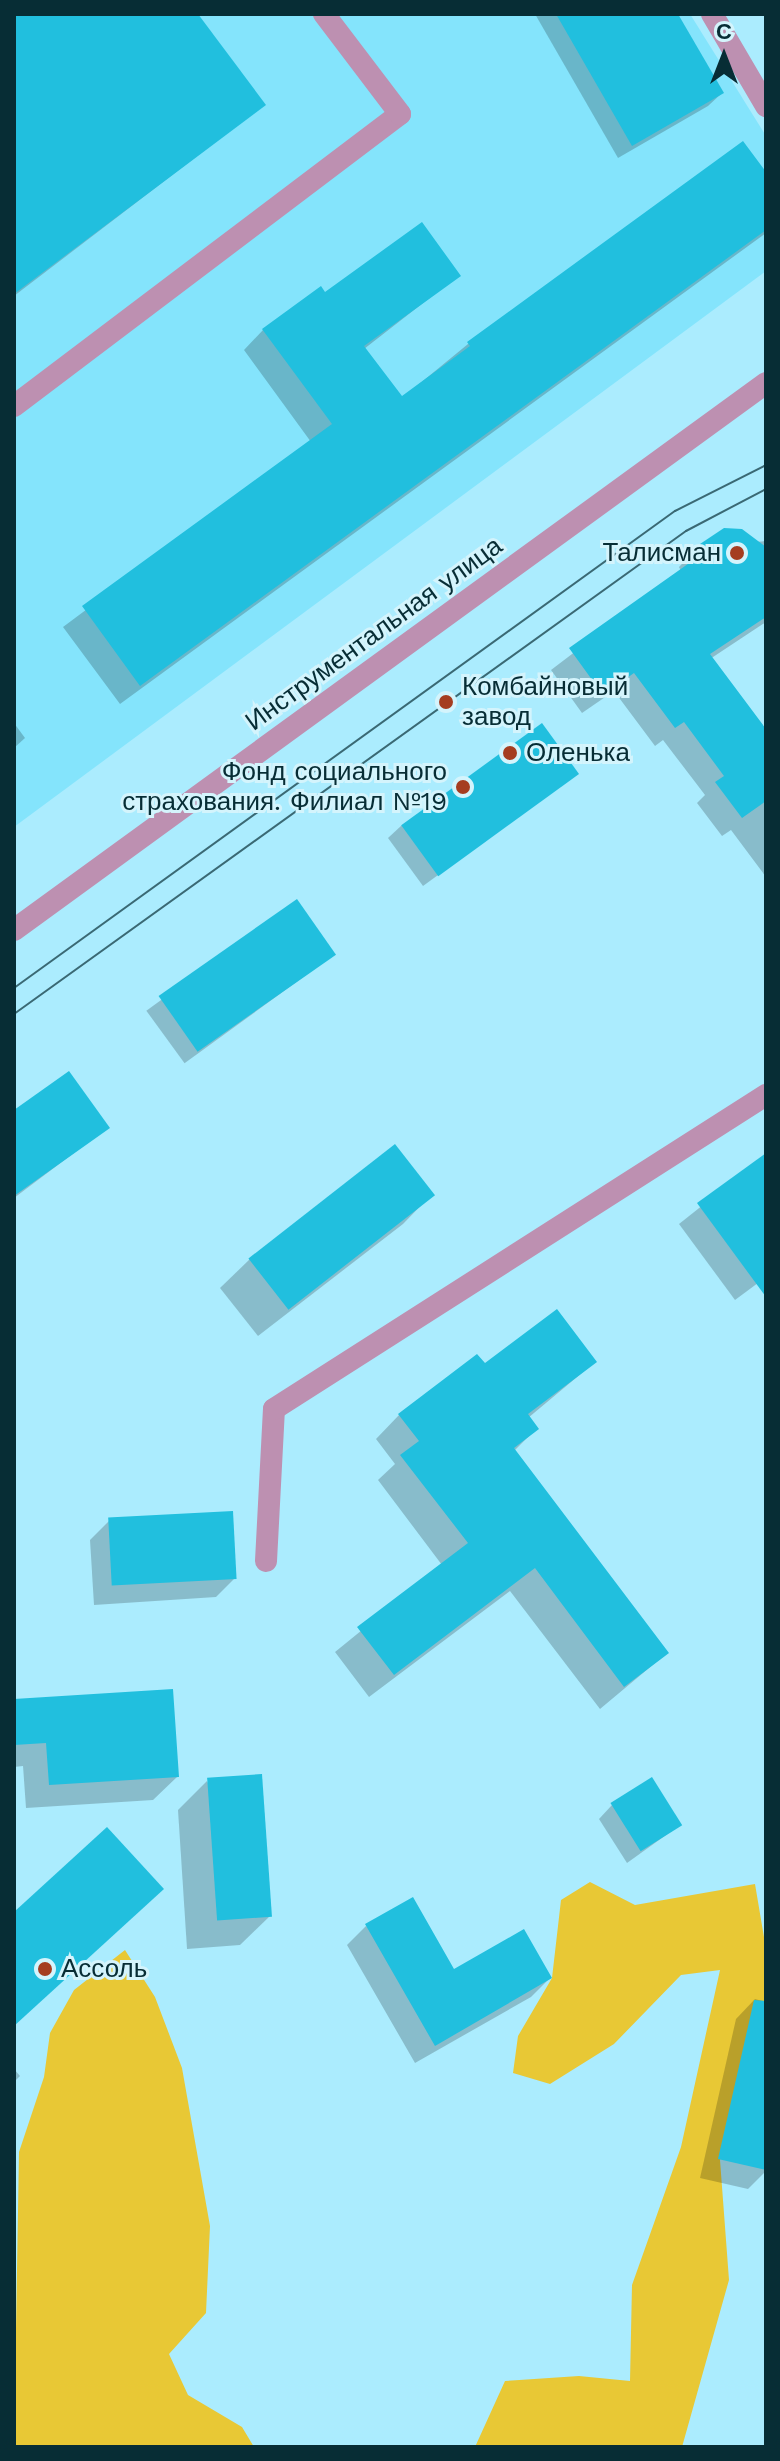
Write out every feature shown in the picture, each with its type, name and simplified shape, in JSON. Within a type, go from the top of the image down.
[{"type":"street","points":[[14,406],[400,114],[324,14]]},
{"type":"street","points":[[712,14],[766,106]]},
{"type":"street","name":"Инструментальная улица","points":[[14,930],[765,387]]},
{"type":"street","points":[[266,1561],[274,1409],[766,1095]]},
{"type":"shaded area","points":[[14,14],[690,14],[766,136],[766,271],[14,827]]},
{"type":"shaded area","points":[[590,1882],[635,1905],[755,1884],[766,1949],[766,1998],[720,2160],[729,2280],[682,2447],[475,2447],[505,2381],[579,2376],[630,2381],[632,2285],[681,2147],[720,1970],[681,1975],[614,2044],[550,2084],[513,2073],[518,2036],[552,1978],[561,1900]]},
{"type":"shaded area","points":[[125,1950],[155,1997],[182,2068],[210,2226],[206,2313],[169,2354],[188,2395],[242,2427],[254,2447],[14,2447],[19,2152],[44,2077],[50,2033],[74,1990]]},
{"type":"building","points":[[14,14],[198,14],[266,105],[14,294]]},
{"type":"building","points":[[556,14],[678,14],[724,93],[632,146]]},
{"type":"building","points":[[743,141],[766,172],[766,230],[140,686],[82,606],[332,424],[262,329],[321,286],[325,292],[422,222],[461,276],[364,346],[402,396],[470,346],[467,342]]},
{"type":"building","points":[[724,528],[742,529],[766,547],[766,617],[710,654],[766,729],[766,801],[742,818],[715,782],[724,776],[684,722],[675,728],[634,673],[603,695],[569,648],[702,554],[697,546]]},
{"type":"building","points":[[542,723],[579,774],[438,876],[401,825]]},
{"type":"building","points":[[297,899],[336,955],[198,1052],[159,996]]},
{"type":"building","points":[[69,1071],[110,1128],[14,1196],[14,1110]]},
{"type":"building","points":[[395,1144],[435,1195],[288,1310],[248,1259]]},
{"type":"building","points":[[766,1153],[766,1297],[697,1203]]},
{"type":"building","points":[[557,1309],[597,1362],[528,1414],[539,1429],[514,1448],[669,1653],[624,1687],[535,1568],[394,1675],[357,1627],[468,1543],[400,1455],[419,1441],[398,1414],[477,1354],[485,1363]]},
{"type":"building","points":[[233,1511],[237,1579],[112,1585],[108,1518]]},
{"type":"building","points":[[173,1689],[179,1777],[49,1785],[46,1743],[14,1745],[14,1699]]},
{"type":"building","points":[[262,1774],[272,1917],[217,1920],[207,1778]]},
{"type":"building","points":[[652,1777],[682,1825],[641,1851],[610,1803]]},
{"type":"building","name":"Ассоль","points":[[107,1827],[164,1889],[14,2026],[14,1912]]},
{"type":"building","points":[[413,1897],[454,1969],[524,1929],[552,1978],[435,2046],[365,1924]]},
{"type":"building","points":[[754,2000],[766,2001],[766,2170],[718,2159]]},
{"type":"tram line","points":[[14,988],[675,511],[766,465]]},
{"type":"tram line","points":[[14,1014],[686,531],[766,489]]},
{"type":"place","name":"Талисман","points":[[737,553]]},
{"type":"place","name":"Комбайновый завод","points":[[446,702]]},
{"type":"place","name":"Оленька","points":[[510,753]]},
{"type":"place","name":"Фонд социального страхования. Филиал №19","points":[[463,787]]},
{"type":"place","name":"Ассоль","points":[[45,1969]]}]
